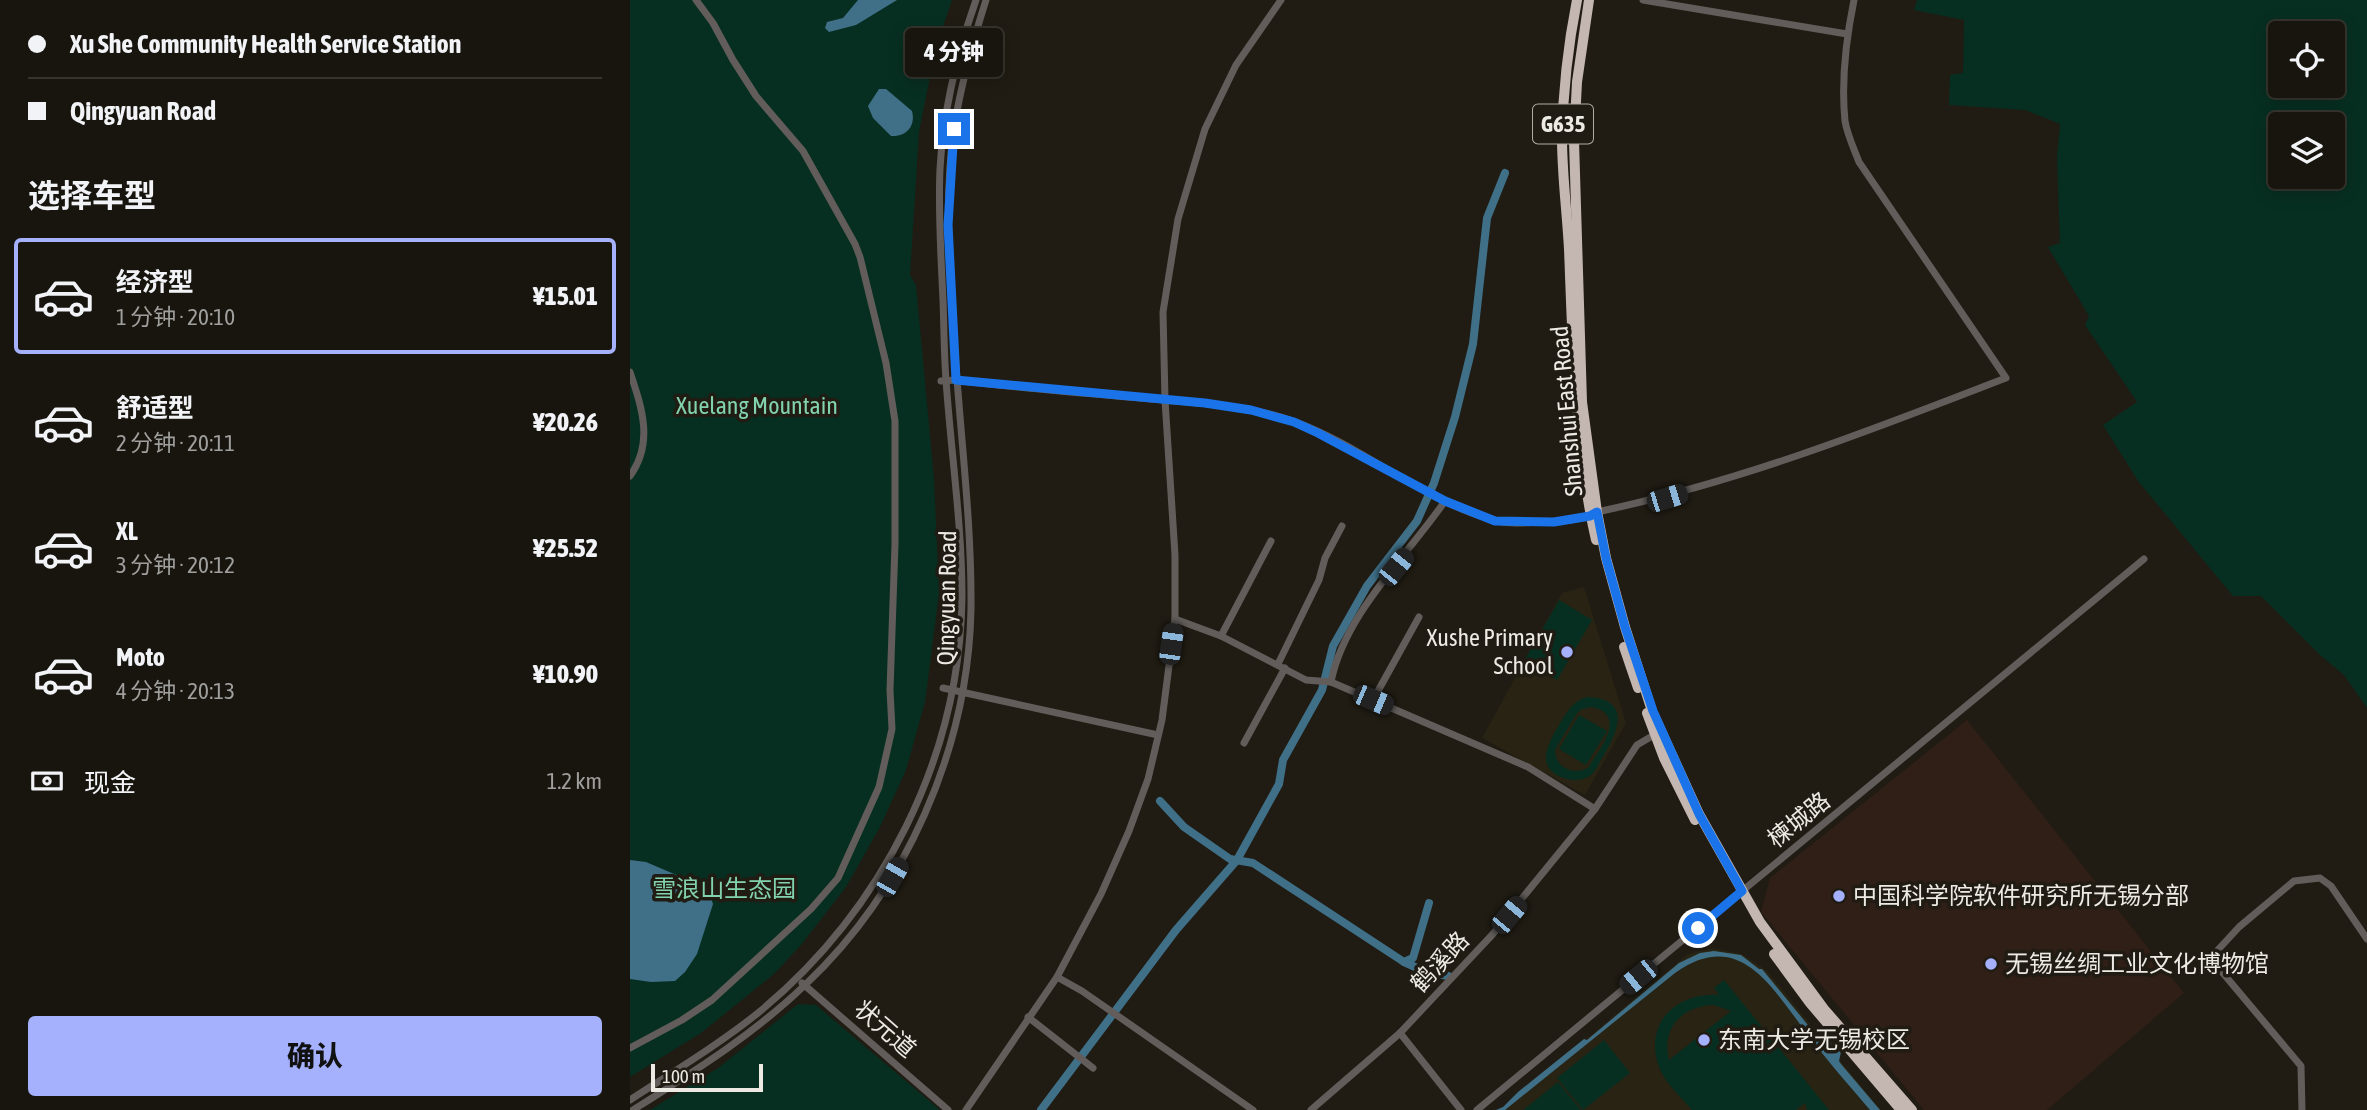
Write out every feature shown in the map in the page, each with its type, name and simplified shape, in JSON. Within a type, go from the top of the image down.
[{"type":"highway","name":"Shanshui East Road","points":[[1577,0],[1568,52],[1562,139],[1574,394],[1594,514],[1625,627],[1658,732],[1765,941],[1804,994],[1901,1110]]},
{"type":"highway","name":"Shanshui East Road","points":[[1589,0],[1577,82],[1574,141],[1582,402],[1594,514]]},
{"type":"highway","name":"Shanshui East Road","points":[[1739,894],[1818,1000],[1912,1110]]},
{"type":"street","points":[[630,1048],[682,1020],[712,1000],[811,909],[838,878],[879,788],[892,729],[890,690],[895,544],[895,421],[886,363],[860,257],[803,151],[756,96],[713,23],[696,0]]},
{"type":"street","name":"Qingyuan Road","points":[[630,1100],[723,1040],[758,1012],[796,978],[847,920],[899,842],[932,768],[946,727],[954,690],[962,601],[961,556],[944,381],[940,168],[949,95],[976,0]]},
{"type":"street","name":"Qingyuan Road","points":[[633,1110],[727,1050],[805,985],[835,954],[867,915],[911,844],[939,776],[963,691],[971,612],[971,561],[956,380],[948,225],[953,139],[963,83],[986,0]]},
{"type":"street","points":[[966,1110],[1057,977],[1101,894],[1148,779],[1158,735],[1175,619],[1175,555],[1165,400],[1163,312],[1178,219],[1205,129],[1236,65],[1281,0]]},
{"type":"street","points":[[1643,0],[1847,34]]},
{"type":"street","points":[[944,381],[1205,403],[1251,410],[1294,422],[1342,444],[1443,500],[1495,521],[1554,522],[1667,498],[1833,445],[2006,378],[1858,162],[1845,123],[1847,34],[1854,0]]},
{"type":"street","points":[[630,372],[641,408],[646,439],[642,457],[630,476]]},
{"type":"street","points":[[1331,682],[1335,664],[1355,622],[1443,500]]},
{"type":"street","points":[[1244,743],[1319,580],[1325,558],[1342,526]]},
{"type":"street","points":[[1221,636],[1271,541]]},
{"type":"street","name":"楝城路","points":[[1477,1110],[2144,559]]},
{"type":"street","points":[[1373,700],[1419,617]]},
{"type":"street","points":[[1175,619],[1221,636],[1307,680],[1331,682],[1528,767],[1595,809]]},
{"type":"street","points":[[943,688],[1158,735]]},
{"type":"street","name":"鹤溪路","points":[[1311,1110],[1400,1033],[1492,935],[1595,809],[1637,746],[1658,732]]},
{"type":"street","points":[[2302,1110],[2301,1066],[2217,966],[2216,952],[2239,927],[2294,881],[2320,878],[2330,886],[2367,939]]},
{"type":"street","points":[[1057,977],[1253,1110]]},
{"type":"street","name":"状元道","points":[[796,978],[948,1110]]},
{"type":"street","points":[[1028,1017],[1093,1068]]},
{"type":"street","points":[[1400,1033],[1461,1110]]},
{"type":"shaded area","name":"Xushe Primary School","points":[[1584,587],[1626,723],[1585,795],[1482,738],[1562,593]]},
{"type":"shaded area","points":[[1967,720],[2184,993],[2047,1110],[1924,1110],[1761,912],[1770,878]]},
{"type":"shaded area","name":"东南大学无锡校区","points":[[1712,948],[1742,954],[1766,970],[1881,1110],[1501,1110],[1688,954]]},
{"type":"green space","points":[[630,0],[952,0],[936,47],[919,132],[910,275],[916,285],[934,479],[939,593],[925,702],[906,770],[880,827],[846,887],[801,945],[774,974],[701,1033],[630,1077]]},
{"type":"green space","points":[[1917,0],[2367,0],[2367,708],[2344,675],[2261,596],[2233,596],[2138,481],[2103,425],[2137,402],[2085,325],[2089,316],[2048,247],[2060,243],[2057,157],[2060,124],[2025,110],[1949,105],[1950,75],[1963,73],[1964,20],[1914,10]]},
{"type":"green space","points":[[1559,600],[1592,620],[1557,680],[1524,661]]},
{"type":"green space","points":[[1587,697],[1610,703],[1616,709],[1617,726],[1593,773],[1584,779],[1570,780],[1550,770],[1546,757],[1550,742],[1564,718],[1581,699]],"holes":[[[1591,707],[1602,711],[1608,717],[1610,725],[1604,743],[1588,768],[1576,771],[1561,765],[1555,750],[1577,713]]]},
{"type":"green space","points":[[1579,715],[1607,731],[1586,765],[1559,749]]},
{"type":"green space","points":[[1724,980],[1829,1110],[1807,1110],[1805,1103],[1796,1110],[1692,1110],[1669,1084],[1659,1067],[1655,1051],[1656,1037],[1667,1013],[1690,999],[1719,995],[1714,988]],"holes":[[[1714,1005],[1731,1011],[1669,1060],[1668,1038],[1676,1021],[1684,1014],[1703,1006]]]},
{"type":"green space","points":[[798,1004],[816,1005],[940,1110],[650,1110],[718,1068]]},
{"type":"green space","points":[[1604,1040],[1630,1073],[1583,1110],[1557,1078]]},
{"type":"green space","points":[[1558,1082],[1581,1110],[1523,1110]]},
{"type":"water","points":[[858,0],[897,0],[856,25],[829,32],[825,28],[827,22],[843,18]]},
{"type":"water","points":[[879,89],[886,89],[912,111],[911,126],[901,135],[891,136],[873,118],[868,106]]},
{"type":"water","points":[[630,860],[646,862],[700,885],[710,895],[713,904],[697,954],[675,981],[630,979]]},
{"type":"water","points":[[1714,951],[1741,955],[1762,969],[1821,1041],[1823,1047],[1831,1042],[1841,1052],[1841,1064],[1880,1110],[1870,1110],[1768,983],[1737,960],[1719,957],[1698,960],[1675,973],[1505,1110],[1496,1110],[1584,1039],[1587,1040],[1679,963],[1700,953]]},
{"type":"waterway","points":[[1041,1110],[1176,930],[1237,860],[1279,784],[1283,760],[1322,690],[1333,646],[1367,586],[1417,521],[1434,483],[1455,417],[1473,344],[1487,218],[1505,173]]},
{"type":"waterway","points":[[1160,801],[1184,827],[1230,859],[1253,863],[1404,962],[1413,958],[1429,903]]},
{"type":"waterway","points":[[1404,962],[1426,972],[1448,976]]},
{"type":"place","name":"Xushe Primary School","points":[[1567,652]]},
{"type":"place","name":"中国科学院软件研究所无锡分部","points":[[1839,896]]},
{"type":"place","name":"无锡丝绸工业文化博物馆","points":[[1991,964]]},
{"type":"place","name":"东南大学无锡校区","points":[[1704,1040]]},
{"type":"route","points":[[954,129],[948,225],[956,380],[1205,403],[1251,410],[1294,422],[1342,444],[1445,501],[1495,521],[1554,522],[1590,516],[1597,512],[1606,558],[1625,627],[1653,711],[1699,814],[1742,891],[1698,928]]},
{"type":"park label","name":"Xuelang Mountain","points":[[757,406]]},
{"type":"park label","name":"雪浪山生态园","points":[[724,889]]}]
